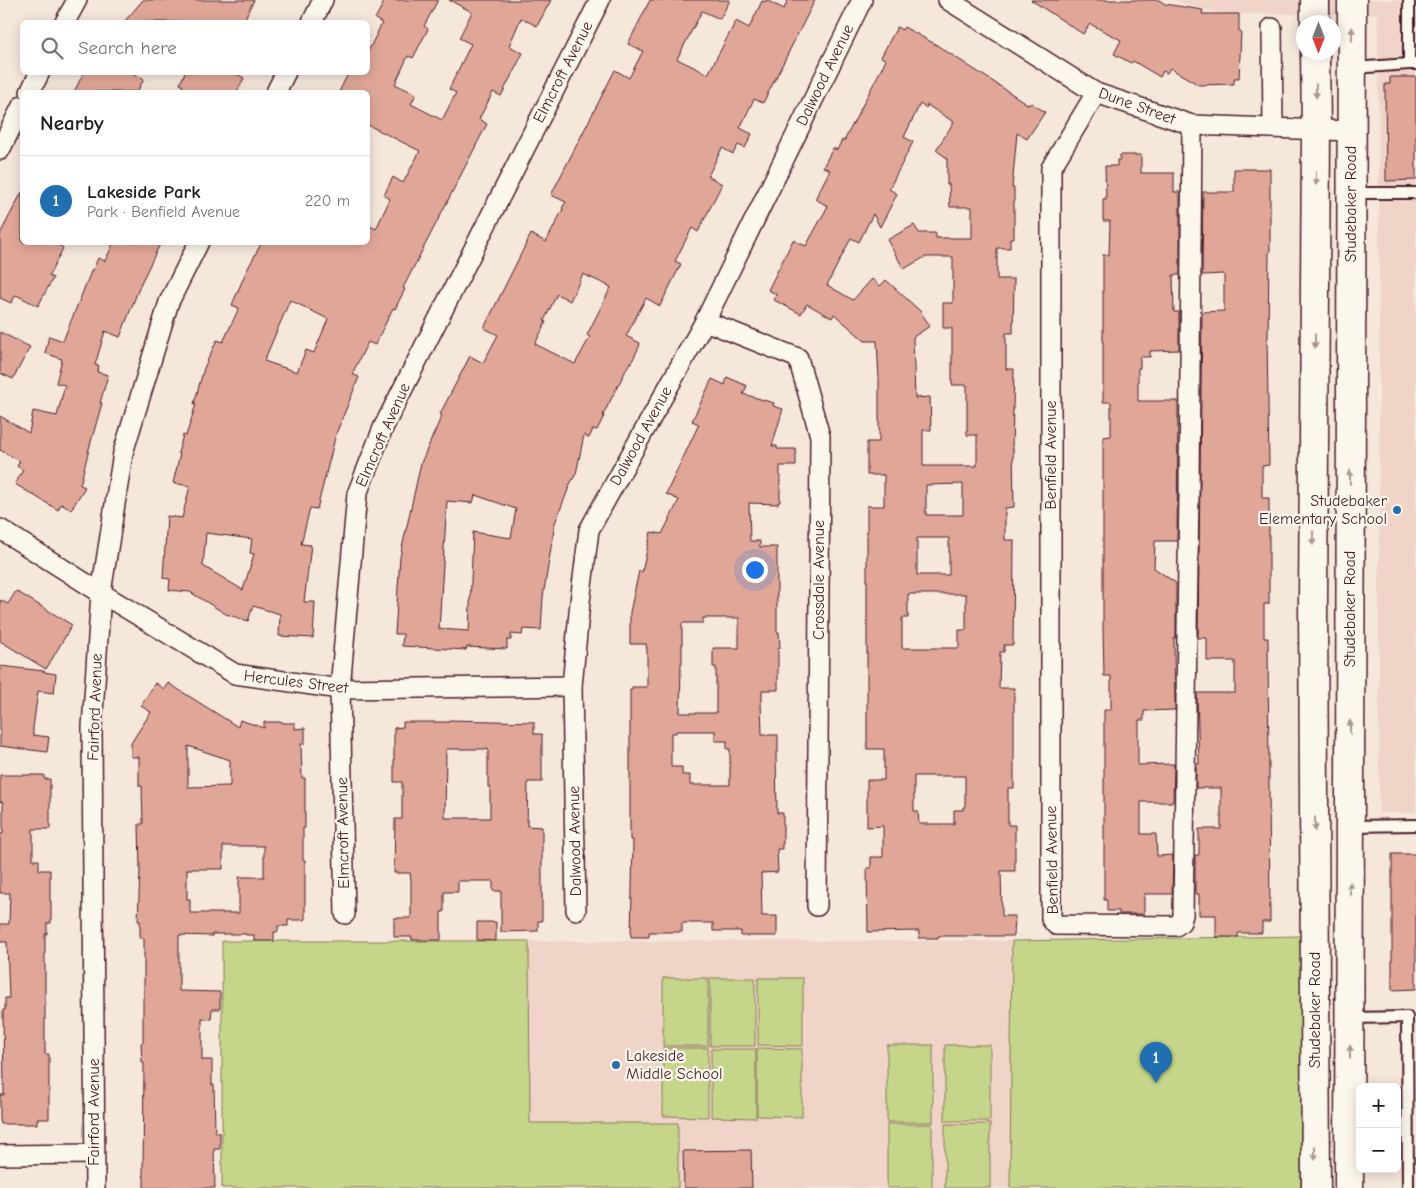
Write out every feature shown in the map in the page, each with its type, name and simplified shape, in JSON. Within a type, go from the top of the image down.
[{"type":"main road","points":[[1315,0],[1315,15]]},
{"type":"main road","points":[[1328,0],[1328,15]]},
{"type":"main road","name":"Studebaker Road","points":[[1349,1188],[1352,0]]},
{"type":"main road","name":"Studebaker Road","points":[[1315,60],[1313,593],[1316,1188]]},
{"type":"main road","points":[[1333,60],[1336,65],[1352,68]]},
{"type":"street","points":[[66,20],[77,0]]},
{"type":"street","points":[[313,20],[323,0]]},
{"type":"street","name":"Elmcroft Avenue","points":[[345,914],[340,689],[357,494],[383,428],[600,0]]},
{"type":"street","name":"Dalwood Avenue","points":[[576,910],[572,686],[589,530],[705,321],[862,0]]},
{"type":"street","name":"Dune Street","points":[[948,0],[1096,92],[1192,125],[1351,131]]},
{"type":"street","points":[[1272,28],[1273,128]]},
{"type":"street","points":[[31,90],[38,75]]},
{"type":"street","points":[[277,90],[284,75]]},
{"type":"street","name":"Benfield Avenue","points":[[1096,92],[1051,168],[1051,901],[1052,919],[1056,925],[1176,926],[1181,922],[1183,915],[1192,125]]},
{"type":"street","points":[[0,150],[20,110]]},
{"type":"street","name":"Fairford Avenue","points":[[95,1188],[92,727],[101,592],[124,453],[169,302],[198,245]]},
{"type":"street","name":"Crossdale Avenue","points":[[705,321],[798,358],[820,436],[817,906]]},
{"type":"street","name":"Hercules Street","points":[[0,529],[235,674],[340,689],[572,686]]},
{"type":"street","points":[[0,1155],[94,1154]]},
{"type":"lane","points":[[1352,68],[1413,64],[1409,0]]},
{"type":"lane","points":[[1351,193],[1416,193]]},
{"type":"lane","points":[[1350,826],[1416,825]]},
{"type":"lane","points":[[1350,1018],[1407,1017],[1408,1188]]},
{"type":"shaded area","name":"Studebaker Elementary School","points":[[1172,0],[1416,0],[1416,813],[1379,813],[1378,14],[1222,14]]},
{"type":"shaded area","name":"Lakeside Middle School","points":[[222,941],[1012,941],[1010,1188],[222,1188]]},
{"type":"green space","points":[[1301,936],[1301,1188],[1010,1188],[1012,941]]},
{"type":"green space","points":[[222,941],[529,941],[530,1123],[678,1123],[678,1188],[222,1188]]},
{"type":"green space","points":[[663,978],[708,978],[708,1046],[663,1046]]},
{"type":"green space","points":[[710,978],[755,978],[755,1046],[710,1046]]},
{"type":"green space","points":[[758,978],[803,978],[803,1046],[758,1045]]},
{"type":"green space","points":[[887,1045],[933,1045],[933,1122],[887,1122]]},
{"type":"green space","points":[[945,1045],[990,1045],[990,1121],[945,1121]]},
{"type":"green space","points":[[663,1048],[708,1048],[708,1117],[663,1116]]},
{"type":"green space","points":[[757,1048],[802,1049],[802,1117],[757,1116]]},
{"type":"green space","points":[[711,1049],[756,1049],[756,1118],[711,1117]]},
{"type":"green space","points":[[887,1124],[932,1124],[932,1188],[887,1188]]},
{"type":"green space","points":[[945,1124],[990,1124],[990,1188],[945,1188]]},
{"type":"building","points":[[143,0],[254,0],[244,20],[126,20]]},
{"type":"building","points":[[385,0],[438,0],[424,26],[428,29],[413,58],[408,56],[395,84],[416,94],[411,104],[442,120],[456,93],[449,89],[471,44],[459,38],[472,12],[449,0],[551,0],[537,26],[521,18],[509,46],[523,53],[501,96],[493,92],[479,119],[487,124],[403,288],[405,289],[395,309],[393,308],[375,345],[368,342],[352,374],[359,377],[336,434],[317,509],[310,508],[301,544],[311,545],[304,602],[315,602],[313,638],[279,636],[280,614],[253,606],[248,621],[226,614],[190,592],[169,590],[170,579],[163,578],[167,516],[182,518],[190,486],[173,483],[183,435],[186,436],[204,368],[217,340],[223,342],[239,308],[232,305],[260,245],[370,245],[370,226],[376,229],[390,199],[384,195],[393,177],[403,183],[420,151],[370,126],[370,90],[340,90],[348,75],[370,75],[370,48],[382,23],[375,19]],"holes":[[[290,300],[328,319],[314,353],[306,350],[297,372],[264,361]],[[206,533],[252,539],[250,553],[254,554],[243,590],[203,566]]]},
{"type":"building","points":[[650,0],[730,0],[720,19],[702,11],[677,59],[708,74],[736,21],[749,28],[762,1],[765,2],[766,0],[784,9],[788,0],[815,0],[763,103],[754,99],[740,128],[752,134],[745,148],[738,145],[733,154],[722,148],[708,176],[722,184],[698,232],[692,228],[675,261],[681,264],[660,306],[646,298],[626,336],[640,343],[640,345],[597,430],[593,429],[589,438],[584,435],[576,474],[555,523],[543,597],[541,630],[523,629],[522,635],[511,634],[511,640],[507,640],[507,649],[467,647],[466,650],[402,646],[403,634],[395,634],[400,557],[421,463],[442,415],[440,414],[470,356],[483,363],[498,335],[484,328],[531,234],[546,242],[563,209],[566,202],[551,195],[615,70],[629,78],[643,51],[628,44]],"holes":[[[583,274],[611,287],[587,335],[590,337],[575,364],[535,344],[557,294],[570,301]],[[475,495],[516,509],[511,538],[473,532],[469,631],[439,629],[447,501],[473,503]]]},
{"type":"building","points":[[1031,0],[1159,0],[1165,4],[1203,10],[1202,14],[1239,14],[1239,31],[1241,31],[1239,78],[1234,78],[1234,84],[1199,85],[1170,68],[1167,73],[1163,71],[1160,77],[1133,61],[1131,63],[1114,54],[1121,40],[1090,24],[1083,34]]},
{"type":"building","points":[[897,27],[902,30],[904,27],[935,44],[1029,105],[1031,103],[1045,112],[1027,139],[1017,133],[1012,188],[1014,188],[1014,238],[1010,238],[1010,248],[997,248],[997,279],[1014,279],[1013,333],[1006,333],[1006,369],[1014,369],[1012,448],[1014,507],[1005,508],[1005,540],[1014,540],[1013,645],[1004,645],[1004,652],[1000,652],[999,688],[1014,688],[1014,788],[1008,788],[1008,825],[1015,825],[1015,871],[1001,871],[1002,916],[1015,916],[1014,936],[938,936],[938,938],[919,938],[919,931],[868,932],[867,868],[871,868],[871,857],[883,857],[883,826],[867,827],[867,780],[884,780],[884,749],[867,749],[867,506],[884,506],[884,475],[867,475],[867,442],[879,442],[877,341],[865,341],[834,314],[832,318],[807,304],[801,314],[774,300],[776,294],[768,290],[793,240],[806,246],[828,206],[815,199],[830,170],[823,167],[833,148],[837,150],[842,140],[844,141],[886,60],[881,57]],"holes":[[[920,104],[926,108],[927,105],[954,122],[936,150],[947,158],[947,184],[949,184],[950,207],[972,207],[972,238],[936,238],[936,233],[919,233],[914,225],[887,240],[904,269],[925,257],[953,257],[953,303],[943,303],[943,328],[952,328],[952,385],[967,385],[967,435],[977,435],[977,466],[923,466],[923,430],[931,430],[930,397],[915,398],[913,337],[930,326],[920,311],[886,280],[880,286],[872,279],[853,300],[827,285],[851,238],[859,242],[873,214],[880,227],[897,194],[889,189],[913,142],[904,137]],[[963,484],[963,515],[926,515],[926,485]],[[917,538],[949,538],[949,575],[917,575]],[[908,594],[966,594],[966,630],[959,630],[959,648],[902,648],[902,618],[908,618]],[[914,776],[965,776],[965,807],[963,807],[963,810],[954,810],[954,824],[919,824],[918,811],[914,811]]]},
{"type":"building","points":[[82,75],[137,75],[144,79],[138,90],[75,90]]},
{"type":"building","points":[[184,75],[238,75],[244,78],[238,90],[181,90],[183,86],[180,84]]},
{"type":"building","points":[[1390,77],[1416,77],[1416,180],[1386,181],[1385,84],[1390,84]]},
{"type":"building","points":[[1120,155],[1141,155],[1141,173],[1174,173],[1174,192],[1180,192],[1180,275],[1173,275],[1174,312],[1179,312],[1179,350],[1150,351],[1150,357],[1140,357],[1140,368],[1138,368],[1138,401],[1178,401],[1177,541],[1155,541],[1154,568],[1176,583],[1176,638],[1174,638],[1175,710],[1144,711],[1144,720],[1139,720],[1138,732],[1138,765],[1174,764],[1173,802],[1141,802],[1141,834],[1156,834],[1157,856],[1173,855],[1172,894],[1144,894],[1144,914],[1119,914],[1119,911],[1107,911],[1107,900],[1104,900],[1104,710],[1111,710],[1111,676],[1104,676],[1103,437],[1111,436],[1111,402],[1103,402],[1103,255],[1109,255],[1110,221],[1103,221],[1103,199],[1106,199],[1105,166],[1117,166],[1117,160],[1120,160]]},
{"type":"building","points":[[1234,169],[1270,169],[1267,338],[1269,465],[1262,466],[1262,498],[1269,498],[1269,604],[1264,604],[1264,638],[1268,638],[1270,922],[1262,922],[1262,933],[1238,933],[1238,937],[1216,937],[1216,915],[1199,915],[1199,894],[1195,894],[1195,855],[1199,855],[1199,829],[1221,829],[1221,788],[1196,788],[1196,764],[1199,764],[1197,693],[1235,693],[1235,661],[1207,661],[1207,638],[1198,638],[1202,312],[1224,311],[1224,274],[1202,275],[1203,192],[1234,192]]},
{"type":"building","points":[[20,196],[20,245],[58,245],[63,248],[49,276],[53,278],[38,306],[16,295],[11,303],[0,298],[0,234]]},
{"type":"building","points":[[113,245],[160,245],[141,283],[120,337],[105,331],[95,365],[99,366],[97,372],[108,375],[80,485],[85,487],[71,510],[61,504],[58,510],[15,484],[23,470],[17,466],[20,461],[0,450],[0,416],[29,433],[33,411],[57,416],[65,385],[56,383],[62,359],[45,353],[49,336],[63,341],[92,269],[98,258],[105,261]]},
{"type":"building","points":[[0,332],[30,347],[13,379],[0,373]]},
{"type":"building","points":[[727,377],[747,386],[743,394],[774,403],[773,406],[783,409],[772,446],[777,446],[777,449],[796,449],[796,466],[780,466],[780,502],[778,504],[749,503],[750,541],[760,541],[760,547],[777,547],[777,632],[779,632],[780,648],[778,648],[778,690],[762,690],[761,701],[762,735],[778,735],[778,753],[776,753],[777,813],[783,813],[783,844],[782,849],[777,849],[778,872],[761,873],[762,916],[777,916],[777,936],[741,936],[741,931],[713,931],[713,923],[682,923],[682,932],[649,932],[649,937],[631,937],[633,840],[630,840],[630,690],[632,690],[632,687],[647,687],[647,651],[646,644],[630,644],[630,612],[639,571],[642,572],[651,532],[662,534],[679,500],[666,494],[699,424],[692,421],[712,379],[725,385]],"holes":[[[703,618],[739,618],[739,648],[713,648],[713,667],[716,667],[716,713],[680,713],[682,623],[703,623]],[[676,731],[715,731],[715,741],[727,741],[727,749],[730,749],[730,785],[690,785],[690,775],[682,775],[682,767],[671,767],[671,733],[676,733]]]},
{"type":"building","points":[[16,591],[72,625],[46,669],[0,641],[0,600],[8,604]]},
{"type":"building","points":[[0,666],[56,674],[54,693],[38,691],[33,728],[33,735],[49,737],[47,752],[0,746]]},
{"type":"building","points":[[155,683],[164,689],[168,683],[238,727],[240,720],[264,728],[264,722],[283,722],[295,723],[295,729],[305,728],[305,744],[301,744],[302,778],[305,778],[303,860],[305,860],[305,920],[288,920],[288,926],[278,926],[278,932],[274,932],[274,941],[254,941],[254,935],[246,934],[179,935],[179,991],[220,992],[220,1009],[212,1009],[211,1019],[202,1018],[202,1060],[212,1060],[215,1132],[220,1133],[220,1149],[214,1149],[215,1188],[144,1188],[144,1063],[142,1063],[141,1043],[143,1043],[144,938],[140,938],[140,921],[138,921],[139,824],[143,824],[142,786],[139,786],[139,757],[131,757],[131,743],[151,712],[141,706]],"holes":[[[188,746],[230,760],[230,786],[188,787]],[[223,846],[264,846],[264,877],[239,877],[239,913],[190,913],[190,899],[187,899],[187,869],[223,869]]]},
{"type":"building","points":[[449,720],[534,722],[534,734],[542,734],[542,782],[528,782],[527,826],[542,827],[542,921],[538,921],[538,931],[501,932],[501,891],[493,891],[493,881],[458,881],[458,892],[444,892],[444,912],[441,912],[441,940],[412,940],[412,937],[394,937],[394,918],[411,918],[411,880],[410,873],[394,873],[395,819],[402,819],[402,782],[394,782],[394,728],[403,727],[403,722],[449,722]],"holes":[[[446,749],[488,749],[490,818],[445,818]]]},
{"type":"building","points":[[0,775],[44,775],[44,779],[50,779],[50,829],[33,829],[33,860],[39,860],[39,870],[50,870],[51,901],[51,923],[47,923],[47,934],[45,934],[45,1054],[49,1054],[49,1119],[37,1119],[37,1124],[1,1124],[0,1119],[0,1095],[4,1095],[3,1010],[5,1010],[5,998],[9,998],[7,942],[0,942],[0,924],[9,924],[10,893],[0,893],[0,834],[3,834],[3,802],[0,802]]},
{"type":"building","points":[[1392,854],[1416,854],[1416,989],[1392,990]]},
{"type":"building","points":[[477,922],[496,922],[496,941],[477,940]]},
{"type":"building","points":[[751,1150],[752,1188],[684,1188],[683,1151]]},
{"type":"place","name":"Studebaker Elementary School","points":[[1397,510]]},
{"type":"place","name":"Lakeside Middle School","points":[[616,1065]]},
{"type":"place","name":"Lakeside Park","points":[[1156,1083]]}]
